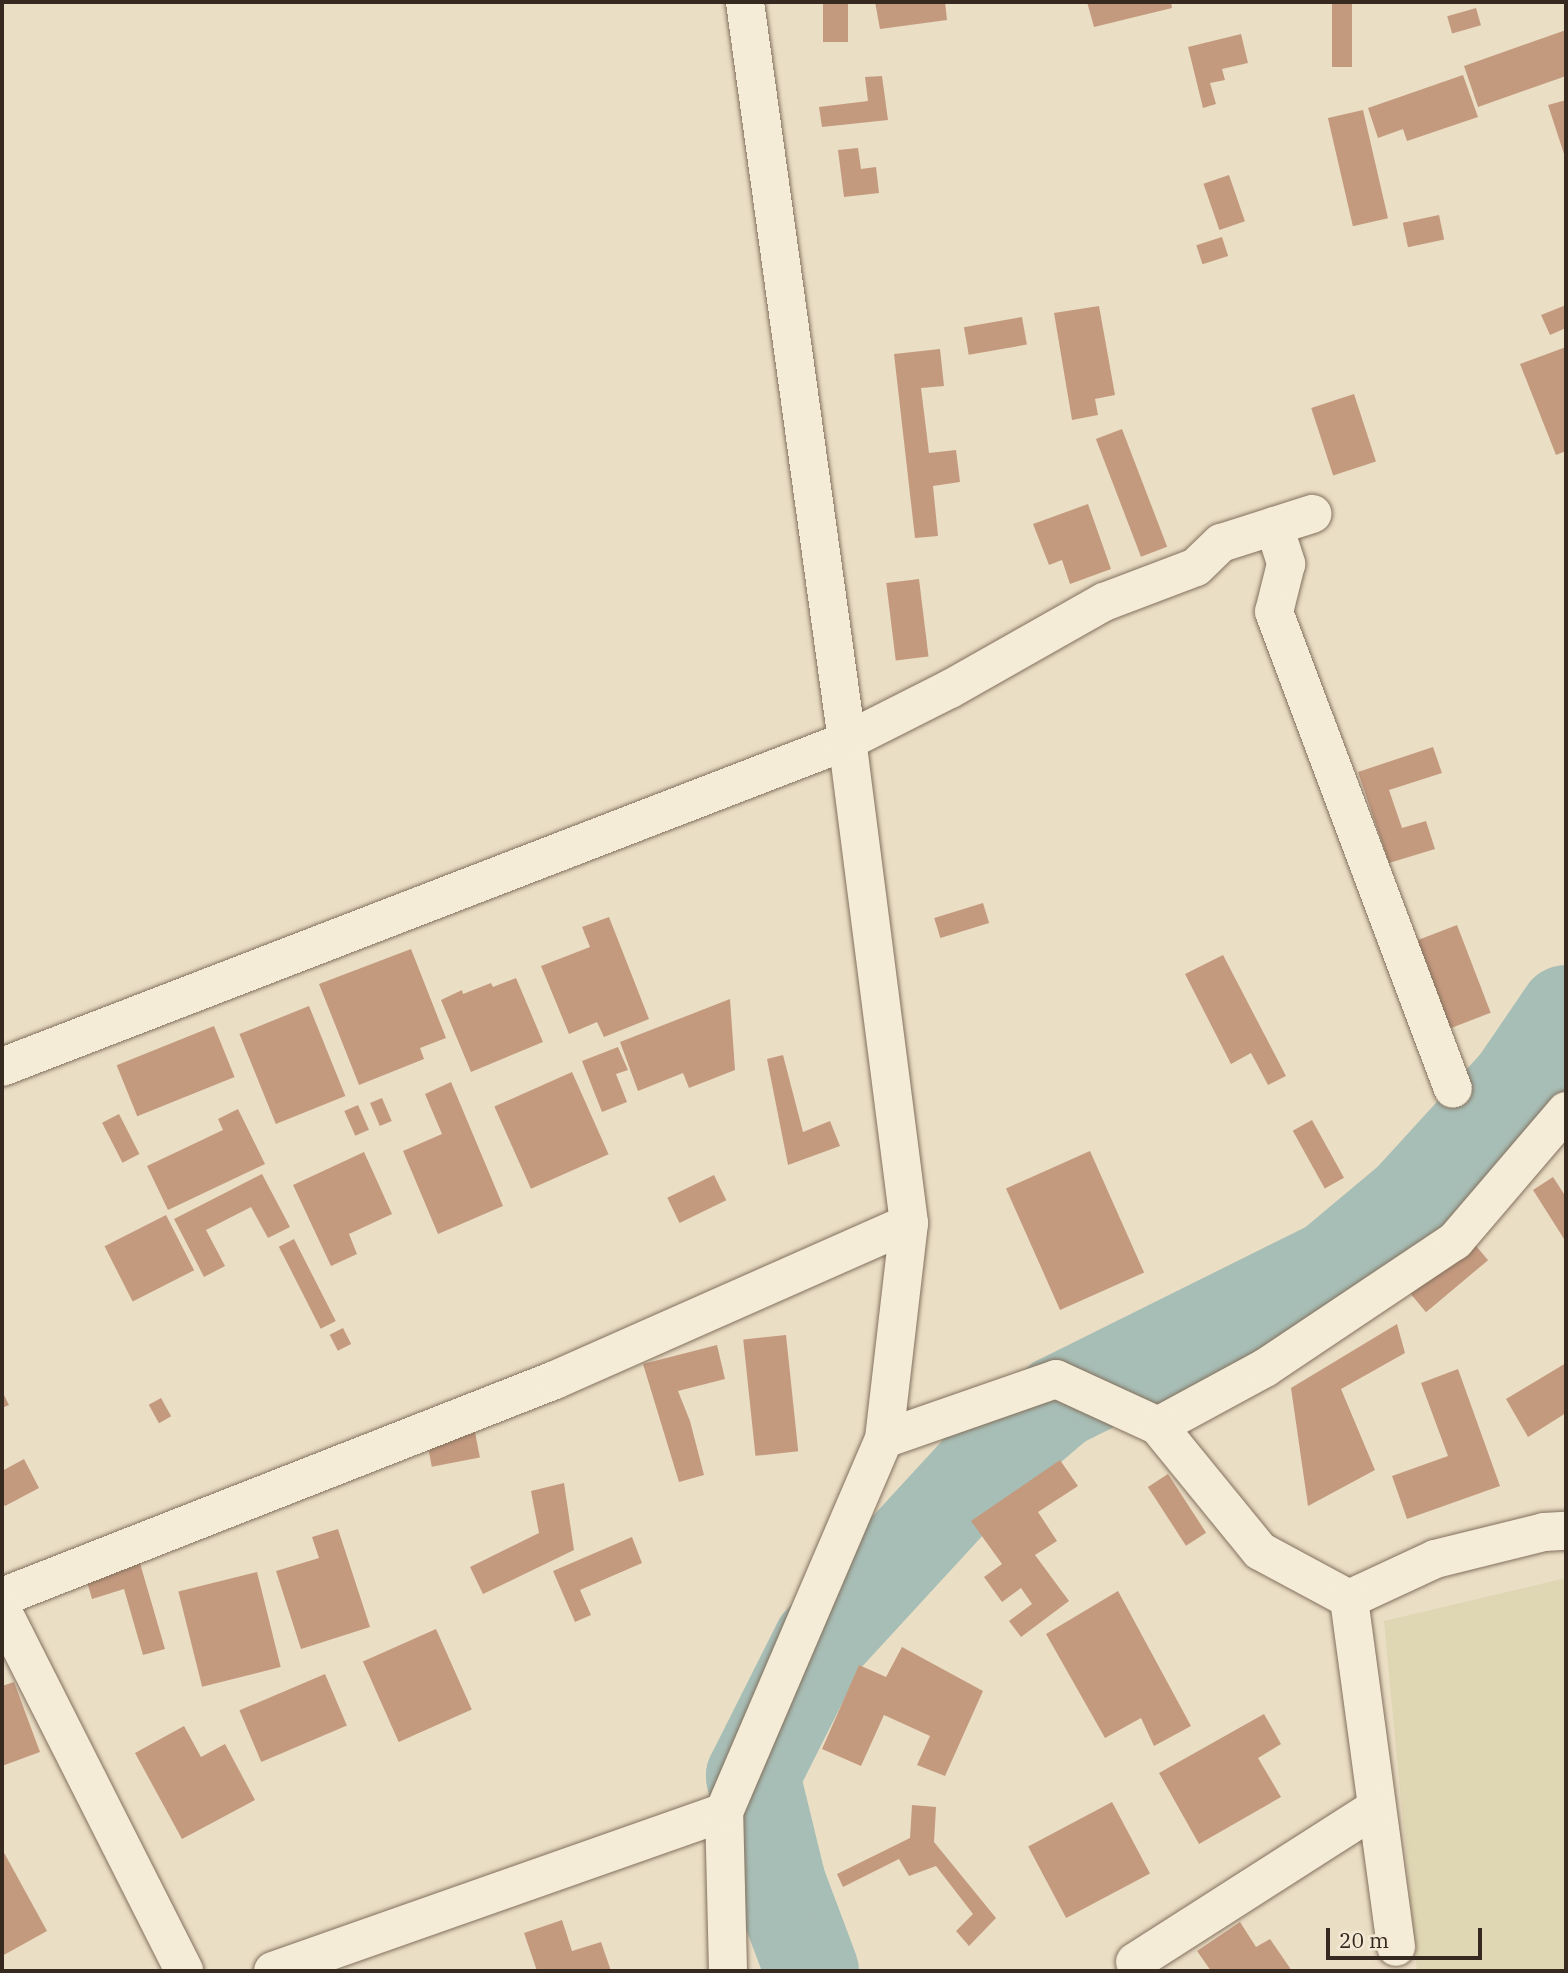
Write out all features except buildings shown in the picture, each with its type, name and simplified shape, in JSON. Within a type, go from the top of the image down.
[{"type":"street","points":[[727,1971],[724,1812],[884,1439],[909,1223],[847,741],[745,2]]},
{"type":"street","points":[[2,1067],[847,741],[950,689],[1104,602],[1196,568],[1221,543],[1312,514]]},
{"type":"street","points":[[1275,526],[1286,564],[1274,612],[1453,1089]]},
{"type":"street","points":[[1158,1426],[1265,1368],[1455,1241],[1566,1111]]},
{"type":"street","points":[[2,1597],[555,1380],[909,1223]]},
{"type":"street","points":[[884,1439],[1056,1379],[1158,1426],[1260,1551],[1349,1599]]},
{"type":"street","points":[[1349,1599],[1435,1559],[1544,1532],[1566,1531]]},
{"type":"street","points":[[1349,1599],[1396,1947]]},
{"type":"street","points":[[2,1611],[184,1971]]},
{"type":"street","points":[[1135,1962],[1376,1808]]},
{"type":"street","points":[[274,1971],[724,1812]]},
{"type":"shaded area","points":[[1566,1578],[1566,1971],[1417,1971],[1384,1621]]},
{"type":"waterway","points":[[812,1971],[779,1883],[753,1776],[820,1643],[978,1471],[1059,1402],[1331,1267],[1411,1200],[1517,1084],[1566,1012]]}]
